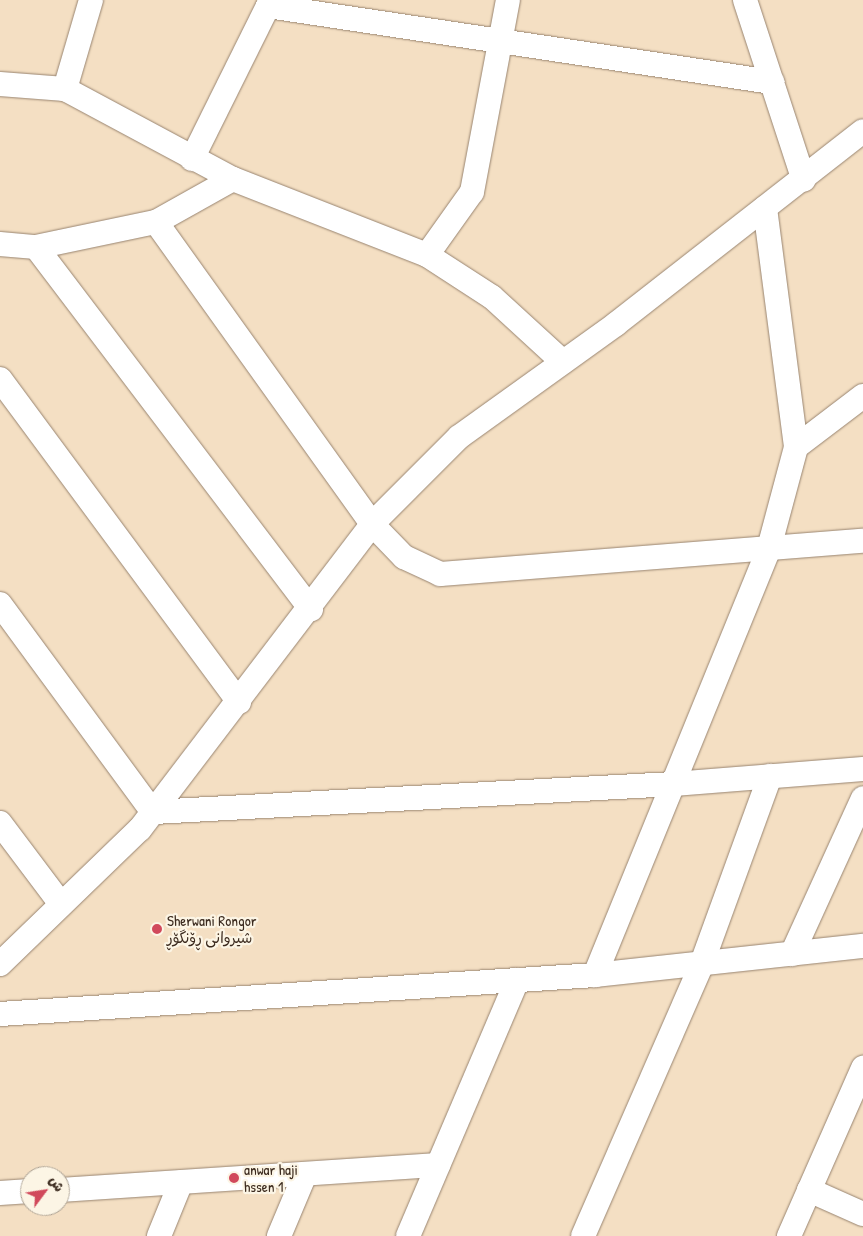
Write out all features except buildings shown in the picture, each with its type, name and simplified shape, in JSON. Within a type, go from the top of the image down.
[{"type":"street","points":[[65,89],[91,0]]},
{"type":"street","points":[[426,255],[472,192],[508,0]]},
{"type":"street","points":[[745,0],[804,180]]},
{"type":"street","points":[[192,160],[270,3],[499,43],[772,82]]},
{"type":"street","points":[[0,84],[65,89],[192,160],[234,179],[426,255],[492,297],[563,362]]},
{"type":"street","points":[[0,964],[153,812],[311,609],[372,524],[459,436],[563,362],[804,180],[863,131]]},
{"type":"street","points":[[0,244],[36,247],[156,222],[234,179]]},
{"type":"street","points":[[595,975],[768,548],[796,447],[765,208]]},
{"type":"street","points":[[156,222],[372,524],[404,558],[440,574],[863,541]]},
{"type":"street","points":[[36,247],[311,609]]},
{"type":"street","points":[[0,379],[239,702]]},
{"type":"street","points":[[796,447],[863,396]]},
{"type":"street","points":[[0,604],[153,812]]},
{"type":"street","points":[[153,812],[673,784],[863,769]]},
{"type":"street","points":[[583,1236],[702,963],[770,776]]},
{"type":"street","points":[[792,954],[863,798]]},
{"type":"street","points":[[0,823],[61,904]]},
{"type":"street","points":[[0,1014],[595,975],[863,946]]},
{"type":"street","points":[[408,1236],[517,980]]},
{"type":"street","points":[[789,1236],[863,1068]]},
{"type":"street","points":[[70,1189],[438,1165]]},
{"type":"street","points":[[279,1236],[305,1174]]},
{"type":"street","points":[[159,1236],[181,1182]]},
{"type":"street","points":[[809,1190],[863,1214]]},
{"type":"street","points":[[0,1193],[20,1192]]},
{"type":"place","name":"Sherwani Rongor شیروانی ڕۆنگۆڕ","points":[[157,929]]},
{"type":"place","name":"anwar haji hssen 1","points":[[234,1178]]}]
